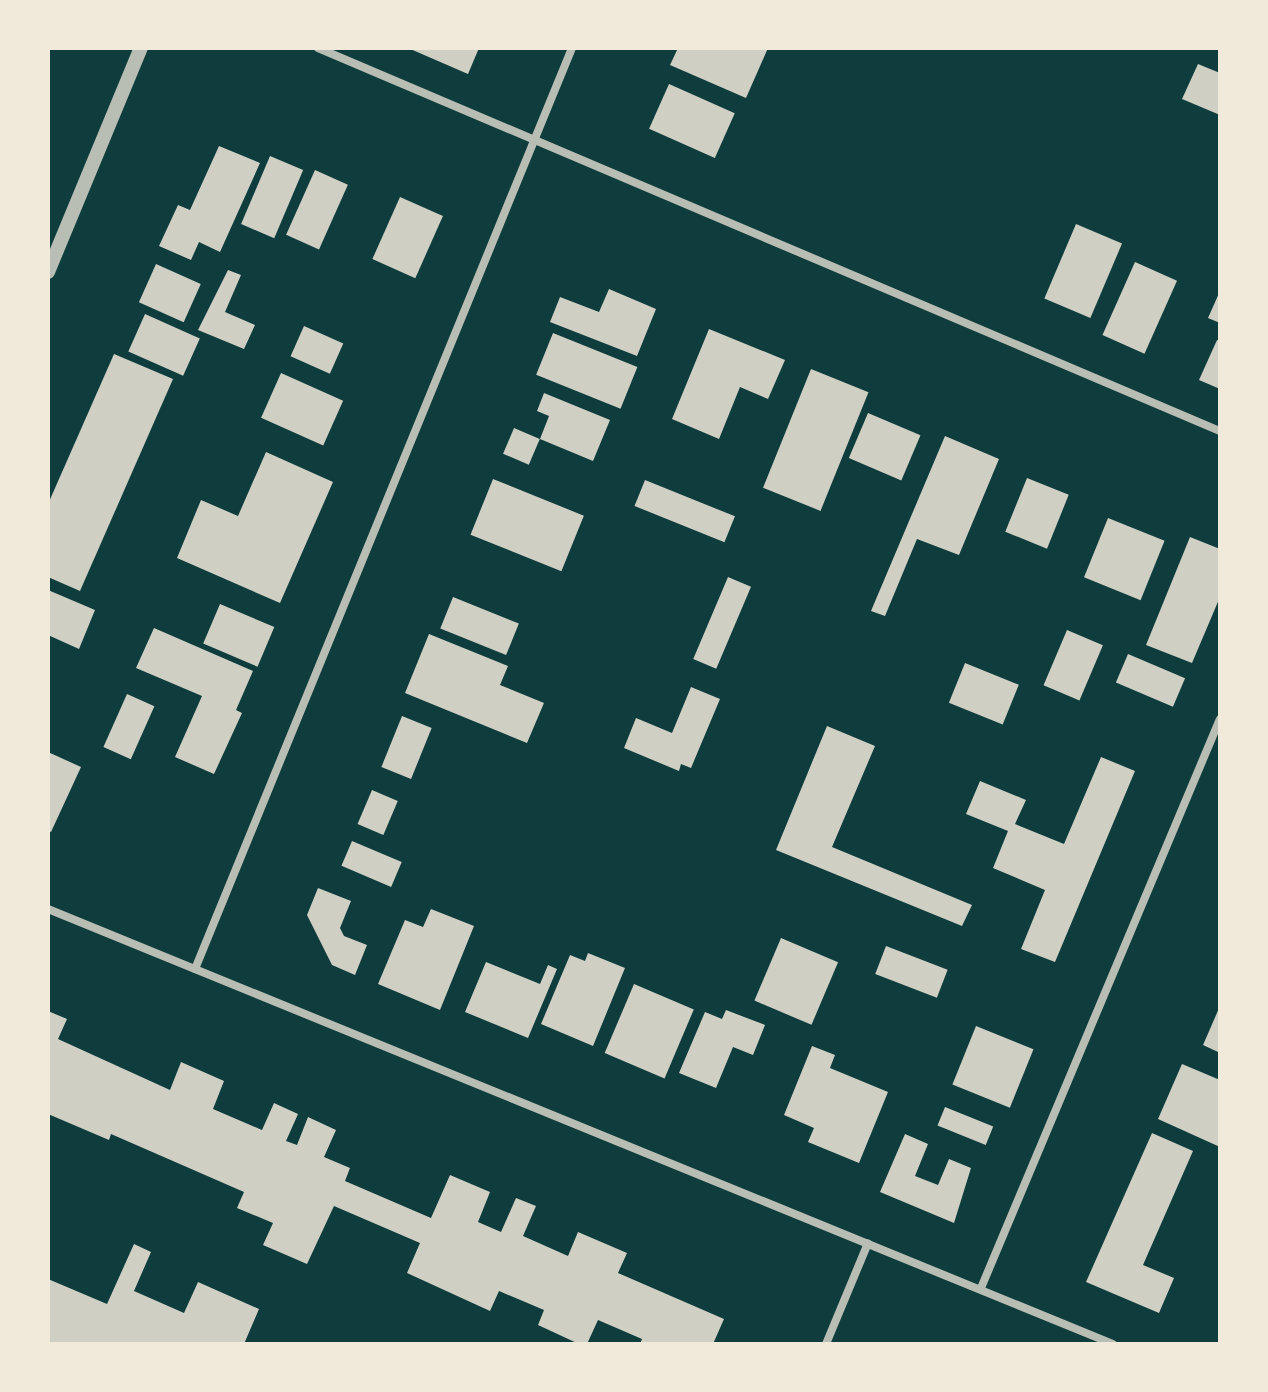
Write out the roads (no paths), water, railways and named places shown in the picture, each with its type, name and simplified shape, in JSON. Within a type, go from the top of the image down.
[{"type":"street","points":[[48,272],[141,48]]},
{"type":"street","points":[[318,48],[1220,431]]},
{"type":"street","points":[[195,969],[572,48]]},
{"type":"street","points":[[981,1288],[1220,719]]},
{"type":"street","points":[[48,909],[1113,1344]]},
{"type":"street","points":[[826,1344],[868,1243]]}]
